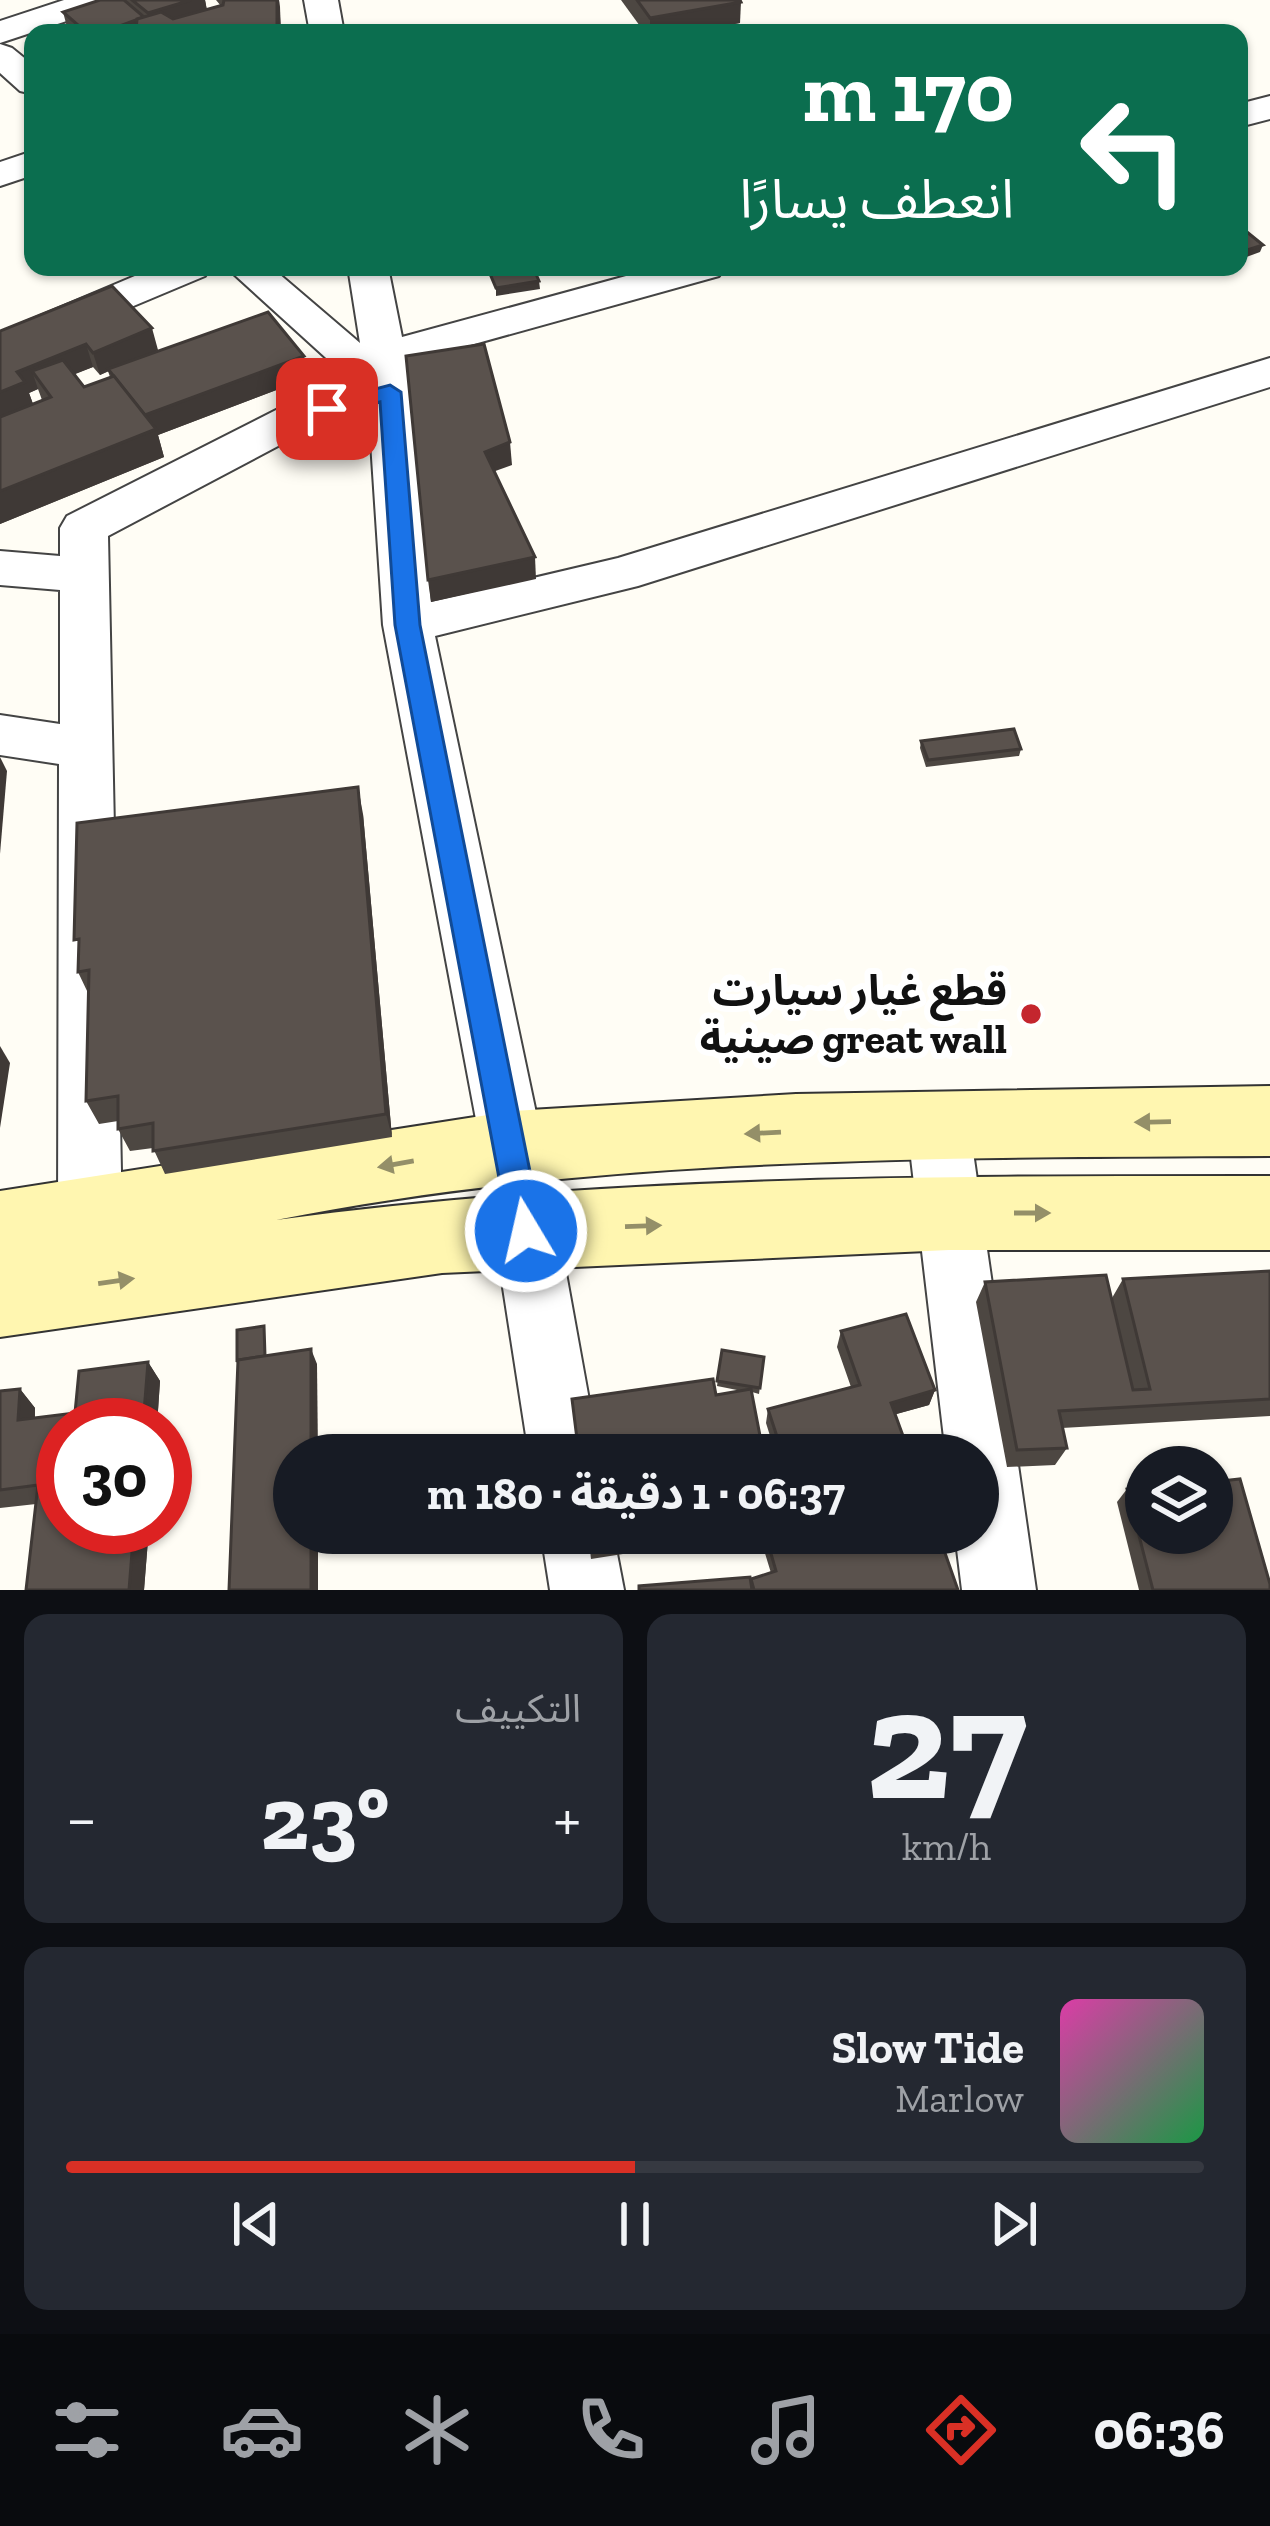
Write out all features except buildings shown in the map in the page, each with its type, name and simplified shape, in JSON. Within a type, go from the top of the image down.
[{"type":"street","points":[[26,24],[97,0]]},
{"type":"street","points":[[0,55],[24,75]]},
{"type":"street","points":[[0,349],[170,276]]},
{"type":"street","points":[[257,276],[377,371]]},
{"type":"street","points":[[369,276],[408,625],[512,1146],[560,1434]]},
{"type":"street","points":[[90,1220],[84,529],[377,371],[677,276]]},
{"type":"street","points":[[408,625],[620,574],[1270,372]]},
{"type":"street","points":[[0,568],[84,575]]},
{"type":"street","points":[[0,735],[86,748]]},
{"type":"street","points":[[0,1229],[90,1220],[512,1146],[938,1124],[1270,1120]]},
{"type":"street","points":[[938,1124],[999,1590]]},
{"type":"street","points":[[0,1298],[442,1235],[949,1213],[1270,1213]]},
{"type":"street","points":[[581,1554],[587,1590]]},
{"type":"place","name":"قطع غيار سيارت صينية great wall","points":[[1031,1014]]},
{"type":"route","points":[[327,409],[390,392],[408,625],[526,1231]]}]
